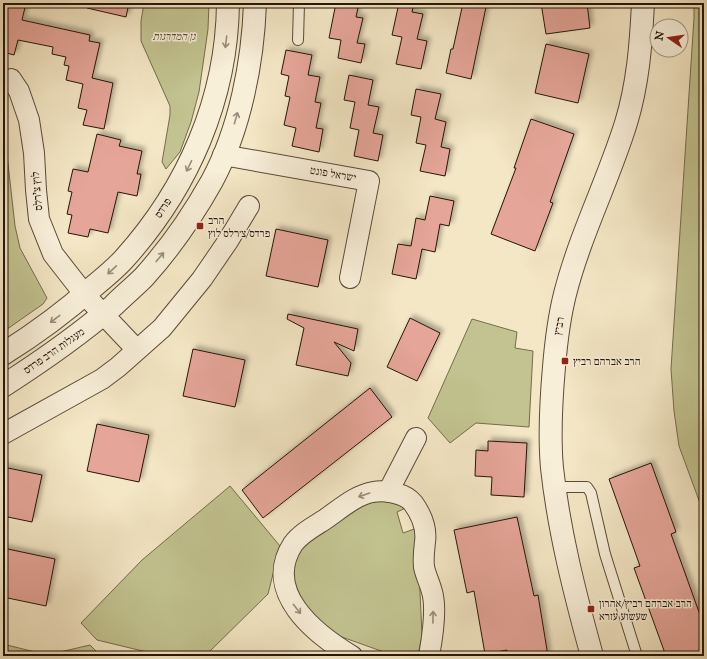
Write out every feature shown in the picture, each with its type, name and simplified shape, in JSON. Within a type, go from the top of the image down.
[{"type":"street","name":"פרדס","points":[[3,354],[55,320],[124,260],[161,212],[188,168],[203,135],[219,80],[228,21],[228,3]]},
{"type":"street","points":[[103,314],[143,278],[168,248],[212,180],[237,117],[251,56],[255,3]]},
{"type":"street","name":"רביץ","points":[[592,656],[572,581],[560,528],[552,467],[550,407],[556,336],[565,294],[580,246],[626,123],[632,101],[641,40],[643,3]]},
{"type":"street","name":"לוץ צ'רלס","points":[[11,79],[19,90],[29,120],[34,153],[39,219],[45,237],[53,254],[85,295],[137,350]]},
{"type":"street","name":"ישראל פונט","points":[[223,155],[369,181],[350,278]]},
{"type":"street","points":[[3,434],[102,379],[162,328],[194,290],[250,206]]},
{"type":"street","name":"מעגלות הרב פרדס","points":[[3,386],[71,341],[103,314]]},
{"type":"street","points":[[388,492],[416,438]]},
{"type":"street","points":[[352,656],[316,630],[294,607],[287,594],[284,578],[286,559],[293,543],[304,533],[360,495],[374,492],[388,492],[400,495],[412,501],[421,517],[425,530],[423,557],[424,567],[433,597],[433,628],[429,656]]},
{"type":"lane","points":[[298,40],[299,3]]},
{"type":"lane","points":[[555,487],[587,487],[591,493],[605,554],[637,656]]},
{"type":"green space","name":"גן המדרגות","points":[[144,3],[209,3],[208,29],[199,92],[191,122],[180,152],[166,169],[162,162],[170,115],[170,106],[141,41],[141,21]]},
{"type":"green space","points":[[694,3],[704,3],[704,514],[679,446],[674,411],[671,369]]},
{"type":"green space","points":[[3,119],[15,226],[20,248],[47,298],[43,304],[3,332]]},
{"type":"green space","points":[[472,319],[517,332],[515,348],[533,351],[529,427],[476,423],[450,443],[428,418]]},
{"type":"green space","points":[[230,486],[280,546],[268,594],[205,656],[155,654],[97,640],[81,623],[142,560]]},
{"type":"green space","points":[[379,498],[408,507],[397,512],[403,533],[417,528],[422,635],[418,656],[395,656],[328,632],[313,620],[292,582],[295,552],[356,504]]},
{"type":"green space","points":[[3,644],[47,655],[90,645],[101,656],[3,656]]},
{"type":"building","points":[[3,3],[26,3],[22,20],[90,35],[89,41],[100,43],[92,78],[113,83],[104,129],[83,125],[87,110],[78,108],[83,84],[66,80],[69,66],[64,65],[66,57],[52,54],[53,47],[18,40],[14,55],[3,52]]},
{"type":"building","points":[[88,3],[129,3],[126,17],[87,8]]},
{"type":"building","points":[[336,3],[359,3],[356,17],[363,18],[357,43],[365,44],[361,63],[338,58],[341,40],[329,38]]},
{"type":"building","points":[[399,3],[414,3],[412,12],[423,14],[417,39],[427,41],[421,69],[396,64],[402,37],[392,35]]},
{"type":"building","points":[[463,3],[486,7],[471,79],[446,73]]},
{"type":"building","points":[[541,3],[587,3],[590,28],[546,34]]},
{"type":"building","points":[[546,44],[589,54],[578,103],[535,93]]},
{"type":"building","points":[[286,50],[312,55],[308,75],[320,77],[315,102],[321,103],[316,128],[323,129],[319,152],[292,146],[296,128],[284,125],[290,97],[285,96],[289,76],[281,74]]},
{"type":"building","points":[[349,75],[373,80],[368,105],[379,107],[373,133],[383,135],[378,161],[354,156],[359,130],[350,128],[355,102],[344,100]]},
{"type":"building","points":[[416,89],[441,94],[435,119],[446,122],[441,147],[450,149],[445,176],[420,171],[426,145],[416,143],[421,117],[411,115]]},
{"type":"building","points":[[531,119],[574,134],[550,202],[553,203],[535,251],[491,234],[516,168],[514,168]]},
{"type":"building","points":[[97,134],[121,140],[119,146],[142,151],[137,174],[141,174],[137,196],[118,192],[108,233],[90,229],[88,237],[68,233],[72,215],[67,214],[72,192],[68,191],[73,169],[88,172]]},
{"type":"building","points":[[430,196],[454,201],[449,226],[440,224],[435,252],[422,249],[416,279],[392,274],[398,244],[411,246],[416,218],[425,220]]},
{"type":"building","points":[[276,229],[328,240],[318,287],[266,276]]},
{"type":"building","points":[[288,314],[358,329],[354,351],[334,342],[351,363],[348,376],[296,365],[304,328],[287,319]]},
{"type":"building","points":[[410,318],[440,333],[417,381],[387,367]]},
{"type":"building","points":[[193,349],[245,360],[235,407],[183,396]]},
{"type":"building","points":[[370,388],[392,417],[263,518],[242,490]]},
{"type":"building","points":[[97,424],[149,435],[139,482],[87,471]]},
{"type":"building","points":[[488,441],[527,443],[524,497],[491,495],[492,477],[475,476],[476,450],[488,451]]},
{"type":"building","points":[[651,463],[676,532],[671,534],[704,626],[704,656],[666,656],[634,568],[640,566],[609,479]]},
{"type":"building","points":[[3,467],[42,475],[32,522],[3,516]]},
{"type":"building","points":[[517,517],[534,596],[538,595],[548,656],[508,656],[507,650],[485,654],[474,591],[467,593],[454,530]]},
{"type":"building","points":[[3,548],[55,559],[46,606],[3,597]]},
{"type":"place","name":"הרב פרדס/צ׳רלס לוץ","points":[[200,226]]},
{"type":"place","name":"הרב אברהם רביץ","points":[[565,361]]},
{"type":"place","name":"הרב אברהם רביץ/אהרון שעשוע עזרא","points":[[591,609]]}]
